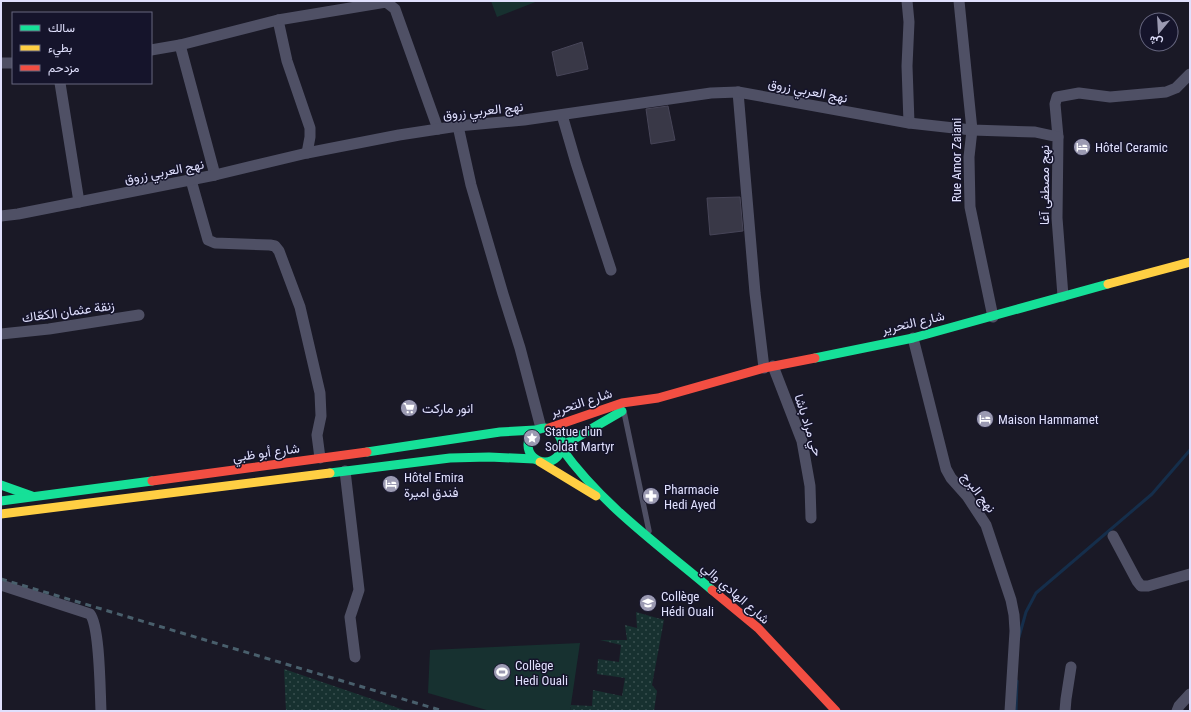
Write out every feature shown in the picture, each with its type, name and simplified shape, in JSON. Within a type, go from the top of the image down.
[{"type":"main road","name":"شارع التحرير","points":[[542,429],[769,367],[913,338],[1190,262]]},
{"type":"main road","name":"شارع التحرير","points":[[562,448],[623,407]]},
{"type":"main road","points":[[1,514],[450,458],[489,457],[547,462],[554,460],[559,455],[562,448],[562,440],[559,434],[542,429],[530,435],[528,447],[530,454],[537,460]]},
{"type":"main road","name":"شارع أبو ظبي","points":[[1,501],[500,432],[542,429]]},
{"type":"main road","name":"شارع الهادي والي","points":[[562,448],[575,467],[610,504],[758,628],[836,711]]},
{"type":"main road","name":"شارع الهادي والي","points":[[537,460],[576,485],[610,504]]},
{"type":"main road","points":[[269,465],[271,480]]},
{"type":"main road","points":[[1,484],[36,497]]},
{"type":"street","points":[[152,50],[180,45],[278,20],[384,1],[390,3],[395,9],[438,129]]},
{"type":"street","points":[[907,1],[909,123]]},
{"type":"street","name":"Rue Amor Zaiani","points":[[959,1],[972,130],[969,157],[970,207],[992,317]]},
{"type":"street","points":[[278,20],[287,61],[310,128],[307,153]]},
{"type":"street","points":[[180,45],[215,175]]},
{"type":"street","points":[[1,63],[12,63]]},
{"type":"street","points":[[1058,137],[1055,104],[1057,97],[1079,93],[1110,97],[1166,92],[1176,88],[1190,74]]},
{"type":"street","points":[[60,84],[79,202]]},
{"type":"street","name":"نهج العربي زروق","points":[[1,216],[192,180],[307,153],[399,135],[458,126],[562,115],[711,93],[738,92],[909,123],[972,130]]},
{"type":"street","name":"حي مراد باشا","points":[[738,92],[755,293],[769,367],[802,441],[810,486],[811,518]]},
{"type":"street","points":[[562,115],[611,270]]},
{"type":"street","points":[[458,126],[471,185],[520,348],[542,429]]},
{"type":"street","name":"نهج مصطفى آغا","points":[[972,130],[1022,130],[1058,137],[1056,218],[1063,296]]},
{"type":"street","points":[[192,180],[208,240],[210,242],[270,245],[275,246],[279,251],[300,307],[320,393],[321,416],[317,435],[320,458]]},
{"type":"street","name":"زنقة عثمان الكعّاك","points":[[1,334],[48,329],[139,315]]},
{"type":"street","name":"نهج البرج","points":[[913,338],[946,469],[951,478],[967,496],[986,525],[1011,600],[1015,631],[1010,711]]},
{"type":"street","points":[[345,470],[359,590],[350,617],[355,657]]},
{"type":"street","points":[[1113,536],[1141,586],[1148,586],[1190,574]]},
{"type":"street","points":[[1,585],[90,614],[93,618],[97,639],[101,711]]},
{"type":"street","points":[[1065,711],[1071,667]]},
{"type":"street","points":[[1177,711],[1179,706],[1190,694]]},
{"type":"lane","points":[[623,407],[650,536]]},
{"type":"green space","points":[[491,1],[538,1],[497,17]]},
{"type":"green space","name":"Collège Hedi Ouali","points":[[636,612],[664,620],[652,685],[657,691],[654,711],[570,711],[571,705],[592,706],[593,690],[622,696],[625,678],[597,674],[598,659],[619,662],[621,645],[600,640],[627,640],[625,625],[637,628]]},
{"type":"green space","name":"Collège Hedi Ouali","points":[[580,643],[570,711],[490,711],[428,693],[430,650]]},
{"type":"green space","points":[[284,669],[407,711],[286,711]]},
{"type":"building","points":[[582,42],[588,69],[557,76],[552,52]]},
{"type":"building","points":[[668,106],[675,140],[651,144],[646,109]]},
{"type":"building","points":[[740,197],[743,231],[710,235],[707,198]]},
{"type":"waterway","points":[[1019,637],[1026,612],[1036,593],[1152,494],[1190,450]]},
{"type":"waterway","points":[[1016,711],[1017,681]]},
{"type":"railway","points":[[1,579],[443,711]]},
{"type":"traffic: fast","points":[[815,358],[913,338],[1108,284]]},
{"type":"traffic: fast","points":[[562,446],[622,411]]},
{"type":"traffic: fast","points":[[542,428],[548,428],[552,429],[559,435],[562,445],[561,452],[555,459],[548,462],[542,462],[538,461],[531,455],[528,448],[528,442],[529,438],[535,431],[542,428]]},
{"type":"traffic: fast","points":[[367,452],[500,432],[535,430]]},
{"type":"traffic: fast","points":[[562,449],[613,507],[712,590]]},
{"type":"traffic: fast","points":[[330,473],[450,458],[489,457],[534,459]]},
{"type":"traffic: fast","points":[[1,501],[152,481]]},
{"type":"traffic: fast","points":[[1,485],[32,496]]},
{"type":"traffic: slow","points":[[1108,284],[1190,262]]},
{"type":"traffic: slow","points":[[540,462],[596,496]]},
{"type":"traffic: slow","points":[[1,514],[330,473]]},
{"type":"traffic: jam","points":[[549,428],[622,403],[658,398],[764,368],[815,358]]},
{"type":"traffic: jam","points":[[152,481],[367,452]]},
{"type":"traffic: jam","points":[[712,590],[758,628],[836,711]]},
{"type":"place","name":"Hôtel Ceramic","points":[[1082,147]]},
{"type":"place","name":"انور ماركت","points":[[409,408]]},
{"type":"place","name":"Maison Hammamet","points":[[985,419]]},
{"type":"place","name":"Statue d'un Soldat Martyr","points":[[532,438]]},
{"type":"place","name":"Hôtel Emira فندق اميرة","points":[[391,484]]},
{"type":"place","name":"Pharmacie Hedi Ayed","points":[[651,496]]},
{"type":"place","name":"Collège Hédi Ouali","points":[[648,603]]},
{"type":"place","name":"Collège Hedi Ouali","points":[[502,672]]}]
